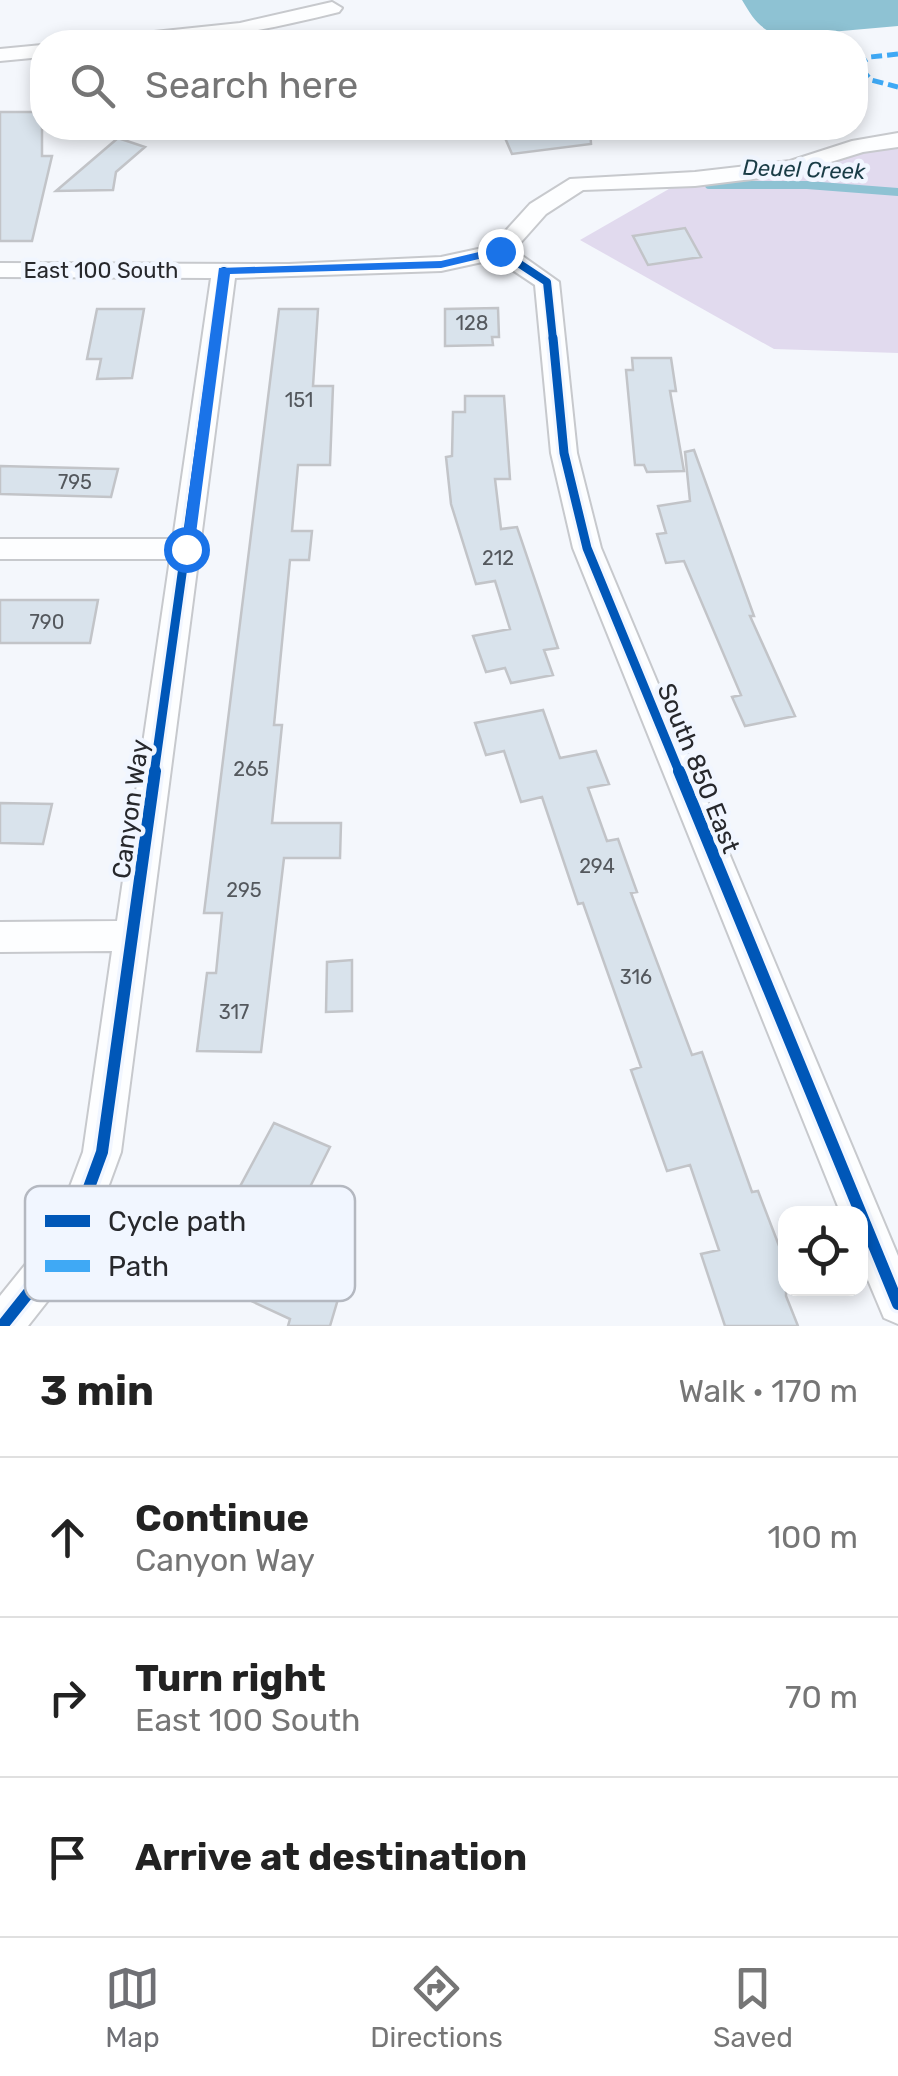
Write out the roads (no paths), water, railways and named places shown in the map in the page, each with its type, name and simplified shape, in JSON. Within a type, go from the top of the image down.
[{"type":"street","points":[[230,30],[332,8]]},
{"type":"street","points":[[0,55],[30,52]]},
{"type":"street","points":[[500,251],[538,208],[578,184],[695,179],[792,167],[860,146],[898,140]]},
{"type":"street","name":"East 100 South","points":[[0,270],[224,270],[441,264],[500,251]]},
{"type":"street","name":"South 850 East","points":[[500,251],[547,282],[564,452],[587,548],[898,1304]]},
{"type":"street","name":"Canyon Way","points":[[90,1186],[102,1152],[224,270]]},
{"type":"street","points":[[0,549],[186,549]]},
{"type":"street","points":[[0,936],[132,936]]},
{"type":"street","name":"Canyon Way","points":[[2,1326],[25,1297]]},
{"type":"water","points":[[742,0],[898,0],[898,26],[767,30]]},
{"type":"waterway","name":"Deuel Creek","points":[[709,185],[807,185],[898,192]]}]
